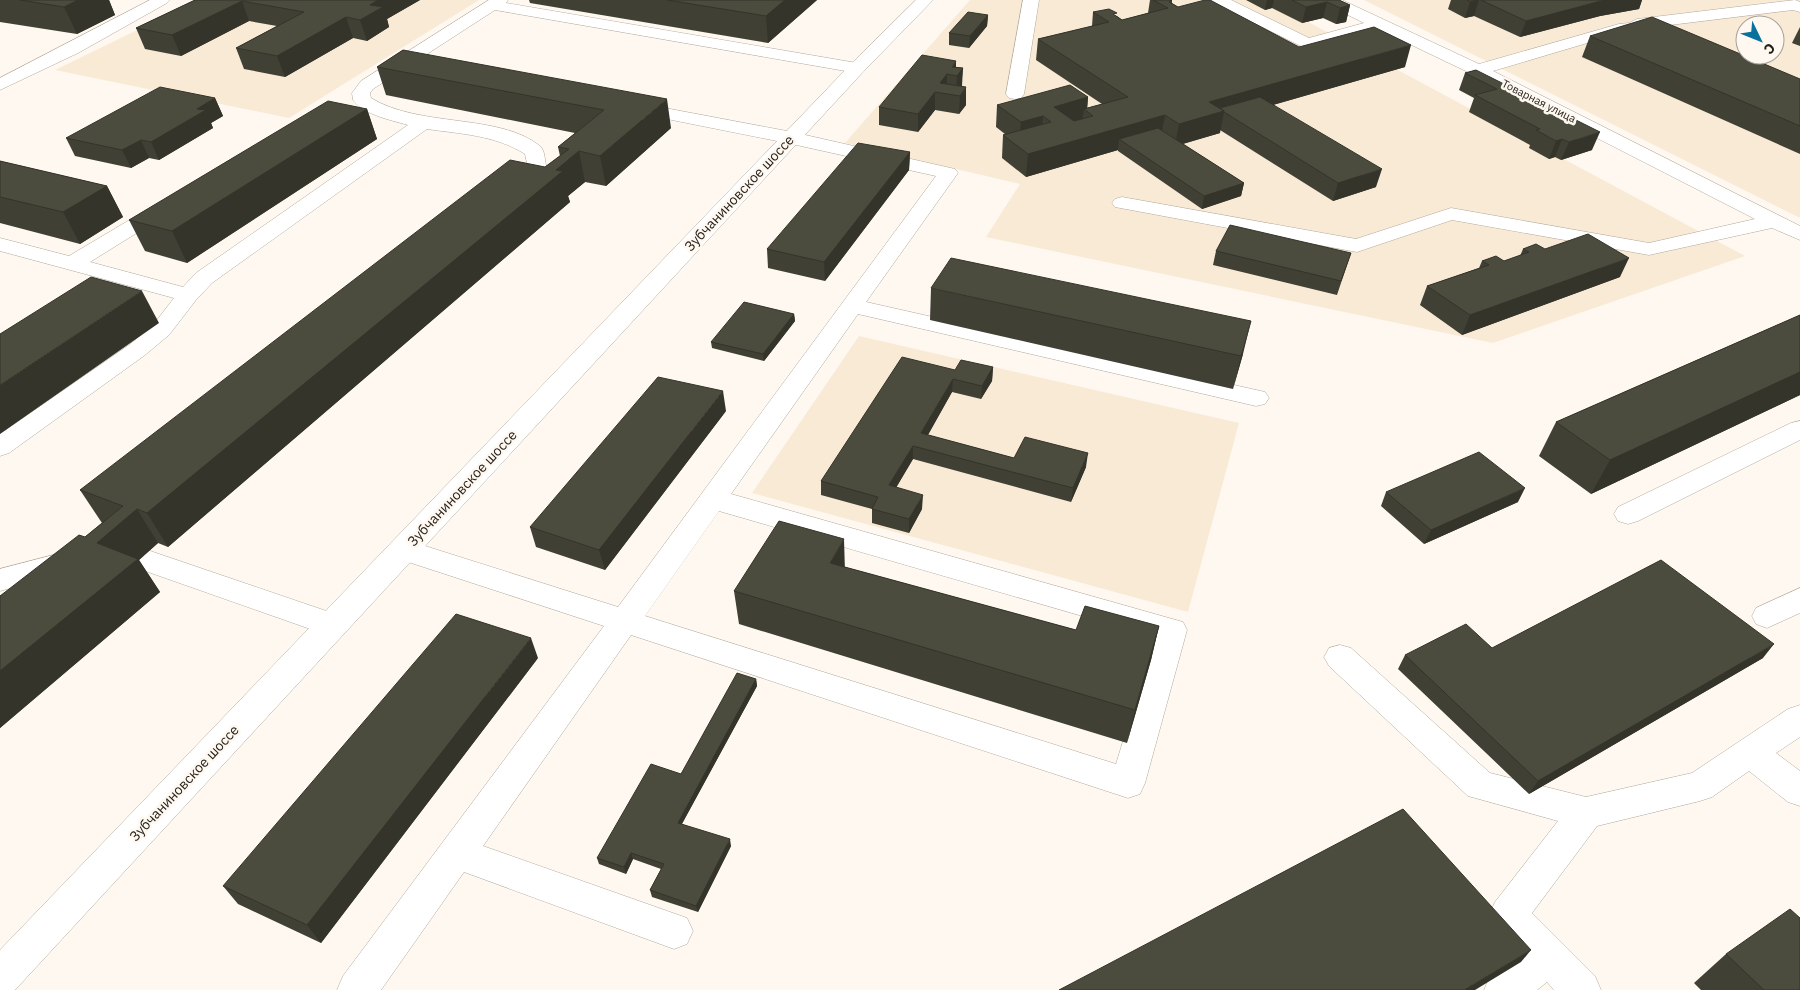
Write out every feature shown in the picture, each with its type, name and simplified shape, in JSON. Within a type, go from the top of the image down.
[{"type":"main road","points":[[0,85],[72,49],[162,0]]},
{"type":"main road","name":"Зубчаниновское шоссе","points":[[0,978],[857,68],[925,0]]},
{"type":"main road","points":[[1015,94],[1031,0]]},
{"type":"main road","points":[[1219,0],[1307,44],[1377,24]]},
{"type":"main road","name":"Товарная улица","points":[[1329,0],[1478,70],[1800,234]]},
{"type":"main road","points":[[342,100],[496,2],[857,68]]},
{"type":"main road","points":[[1478,70],[1637,24],[1796,5],[1800,7]]},
{"type":"main road","points":[[1637,24],[1664,36]]},
{"type":"main road","points":[[400,62],[430,67]]},
{"type":"main road","points":[[367,85],[361,93],[362,100],[377,110],[413,121],[491,133],[523,143],[534,150],[538,170],[544,177]]},
{"type":"main road","points":[[357,990],[948,173],[792,138],[616,104]]},
{"type":"main road","points":[[0,447],[137,350],[161,330],[204,278],[424,122]]},
{"type":"main road","points":[[72,264],[181,197]]},
{"type":"main road","points":[[1122,203],[1357,246],[1451,214],[1649,249],[1775,221]]},
{"type":"main road","points":[[0,244],[188,295]]},
{"type":"main road","points":[[852,306],[1256,398]]},
{"type":"main road","points":[[1628,514],[1800,430]]},
{"type":"main road","points":[[403,550],[1128,783],[1172,630],[713,500]]},
{"type":"main road","points":[[0,580],[116,549],[333,624]]},
{"type":"main road","points":[[1767,616],[1800,599]]},
{"type":"main road","points":[[1340,657],[1480,784],[1586,813],[1700,786],[1800,719]]},
{"type":"main road","points":[[1750,752],[1800,791]]},
{"type":"main road","points":[[1581,990],[1508,915],[1586,813]]},
{"type":"main road","points":[[457,853],[674,931]]},
{"type":"main road","points":[[1504,990],[1549,958]]},
{"type":"shaded area","points":[[199,0],[479,0],[289,118],[55,70]]},
{"type":"shaded area","points":[[970,0],[1267,0],[1745,256],[1493,343],[986,237],[1020,184],[845,143]]},
{"type":"shaded area","points":[[1364,0],[1800,0],[1800,218]]},
{"type":"shaded area","points":[[859,336],[1239,423],[1188,612],[752,493]]},
{"type":"building","points":[[20,0],[78,0],[64,7]]},
{"type":"building","points":[[195,0],[378,0],[370,5],[383,7],[360,20],[346,17],[277,56],[236,48],[304,12],[242,1],[172,35],[136,28]]},
{"type":"building","points":[[667,0],[785,0],[766,16]]},
{"type":"building","points":[[1153,0],[1172,0],[1169,2],[1178,7],[1210,0],[1299,47],[1374,27],[1411,45],[1209,102],[1224,111],[1179,124],[1165,115],[1028,154],[1003,135],[1051,122],[1043,116],[1021,122],[997,105],[1070,85],[1088,97],[1054,107],[1074,121],[1093,116],[1084,109],[1128,97],[1038,39],[1109,22],[1093,12],[1109,9],[1117,13],[1113,14],[1122,20],[1168,8]]},
{"type":"building","points":[[1292,0],[1339,0],[1350,5],[1340,8],[1327,2],[1306,7]]},
{"type":"building","points":[[1481,0],[1605,0],[1526,21]]},
{"type":"building","points":[[968,12],[988,15],[970,36],[949,33]]},
{"type":"building","points":[[1652,17],[1735,52],[1735,65],[1767,65],[1800,79],[1800,126],[1590,36]]},
{"type":"building","points":[[403,50],[667,99],[600,156],[579,151],[556,170],[563,171],[147,513],[137,509],[97,543],[138,559],[0,671],[0,596],[79,535],[85,537],[123,506],[80,490],[510,160],[545,167],[569,149],[558,147],[604,110],[377,67]]},
{"type":"building","points":[[922,55],[956,61],[952,67],[963,68],[957,76],[947,74],[940,83],[966,87],[960,96],[935,92],[918,114],[879,107]]},
{"type":"building","points":[[1476,70],[1600,132],[1569,142],[1562,139],[1556,141],[1536,130],[1540,129],[1475,95],[1497,89],[1465,73]]},
{"type":"building","points":[[160,87],[215,98],[197,109],[206,110],[151,142],[141,140],[122,150],[66,138]]},
{"type":"building","points":[[1260,97],[1382,169],[1338,183],[1220,108]]},
{"type":"building","points":[[328,101],[367,109],[172,231],[129,220]]},
{"type":"building","points":[[1158,128],[1244,183],[1204,196],[1119,139]]},
{"type":"building","points":[[858,143],[910,152],[824,262],[767,249]]},
{"type":"building","points":[[0,161],[107,186],[63,212],[0,197]]},
{"type":"building","points":[[1230,225],[1351,253],[1341,281],[1216,251]]},
{"type":"building","points":[[1588,234],[1629,258],[1470,315],[1427,286],[1489,265],[1482,261],[1496,256],[1504,261],[1529,252],[1523,249],[1536,244],[1545,249]]},
{"type":"building","points":[[951,258],[1251,321],[1241,356],[931,288]]},
{"type":"building","points":[[91,277],[142,291],[0,385],[0,334]]},
{"type":"building","points":[[744,302],[794,314],[763,354],[711,342]]},
{"type":"building","points":[[1800,315],[1800,372],[1610,460],[1556,422]]},
{"type":"building","points":[[902,357],[955,370],[961,360],[993,367],[982,386],[953,379],[921,433],[1014,458],[1025,437],[1088,453],[1073,488],[913,446],[889,485],[923,495],[909,519],[872,509],[878,497],[821,481]]},
{"type":"building","points":[[658,377],[723,391],[599,550],[530,527]]},
{"type":"building","points":[[1479,452],[1525,488],[1431,530],[1386,492]]},
{"type":"building","points":[[779,521],[844,539],[830,563],[1076,630],[1085,606],[1159,626],[1135,710],[734,591]]},
{"type":"building","points":[[1661,560],[1774,644],[1538,781],[1405,655],[1466,624],[1492,648]]},
{"type":"building","points":[[456,614],[531,638],[307,925],[223,886]]},
{"type":"building","points":[[737,673],[756,679],[678,823],[730,839],[696,906],[650,890],[664,864],[631,853],[624,867],[597,858],[651,764],[681,774]]},
{"type":"building","points":[[1403,809],[1531,950],[1464,990],[1059,990]]},
{"type":"building","points":[[1790,909],[1800,918],[1800,990],[1764,990],[1726,954]]}]
